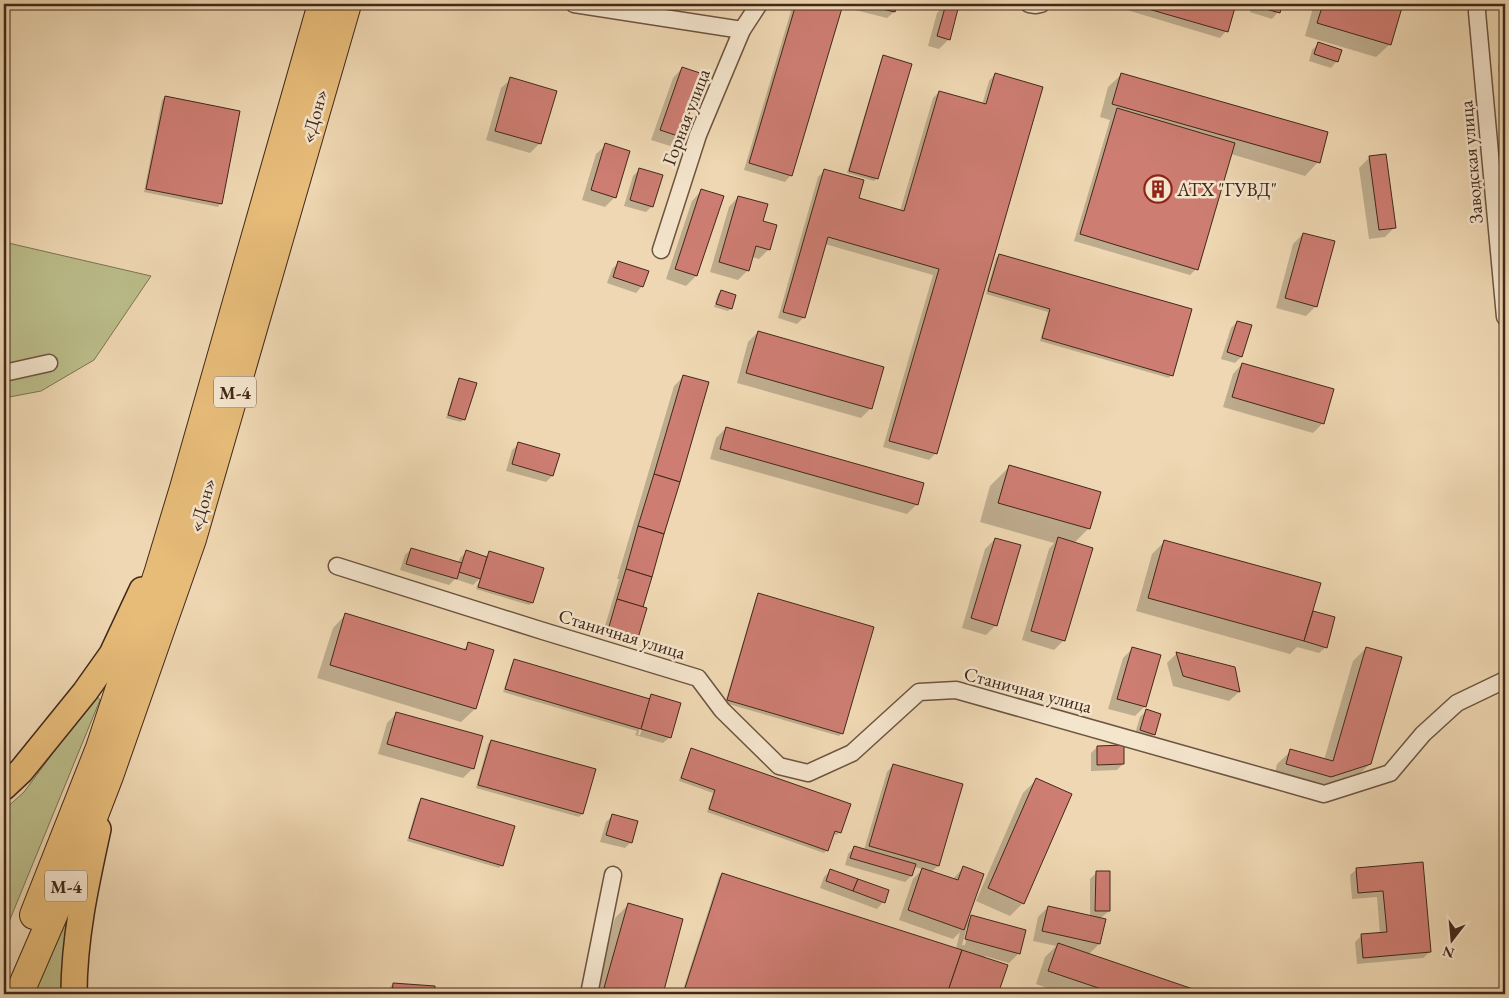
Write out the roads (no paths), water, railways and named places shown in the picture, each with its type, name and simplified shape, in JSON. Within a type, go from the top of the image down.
[{"type":"highway","name":"«Дон»","points":[[4,985],[26,935],[100,748],[158,574],[322,4]]},
{"type":"highway","name":"«Дон»","points":[[19,994],[74,867],[110,776],[192,539],[347,4]]},
{"type":"main road","points":[[4,788],[86,692],[112,654],[141,592],[184,488]]},
{"type":"main road","points":[[74,994],[74,964],[81,905],[110,776]]},
{"type":"street","points":[[574,4],[742,30]]},
{"type":"street","name":"Горная улица","points":[[660,250],[698,135],[742,30],[759,4]]},
{"type":"street","points":[[1029,4],[1036,6],[1041,4]]},
{"type":"street","name":"Заводская улица","points":[[1474,6],[1505,317]]},
{"type":"street","points":[[4,373],[49,363]]},
{"type":"street","name":"Станичная улица","points":[[337,566],[698,678],[722,710],[779,766],[808,772],[852,753],[919,692],[956,690],[1324,794],[1390,772],[1423,734],[1456,703],[1505,680]]},
{"type":"street","points":[[589,994],[612,875]]},
{"type":"place","name":"АТХ \"ГУВД\"","points":[[1158,189]]}]
